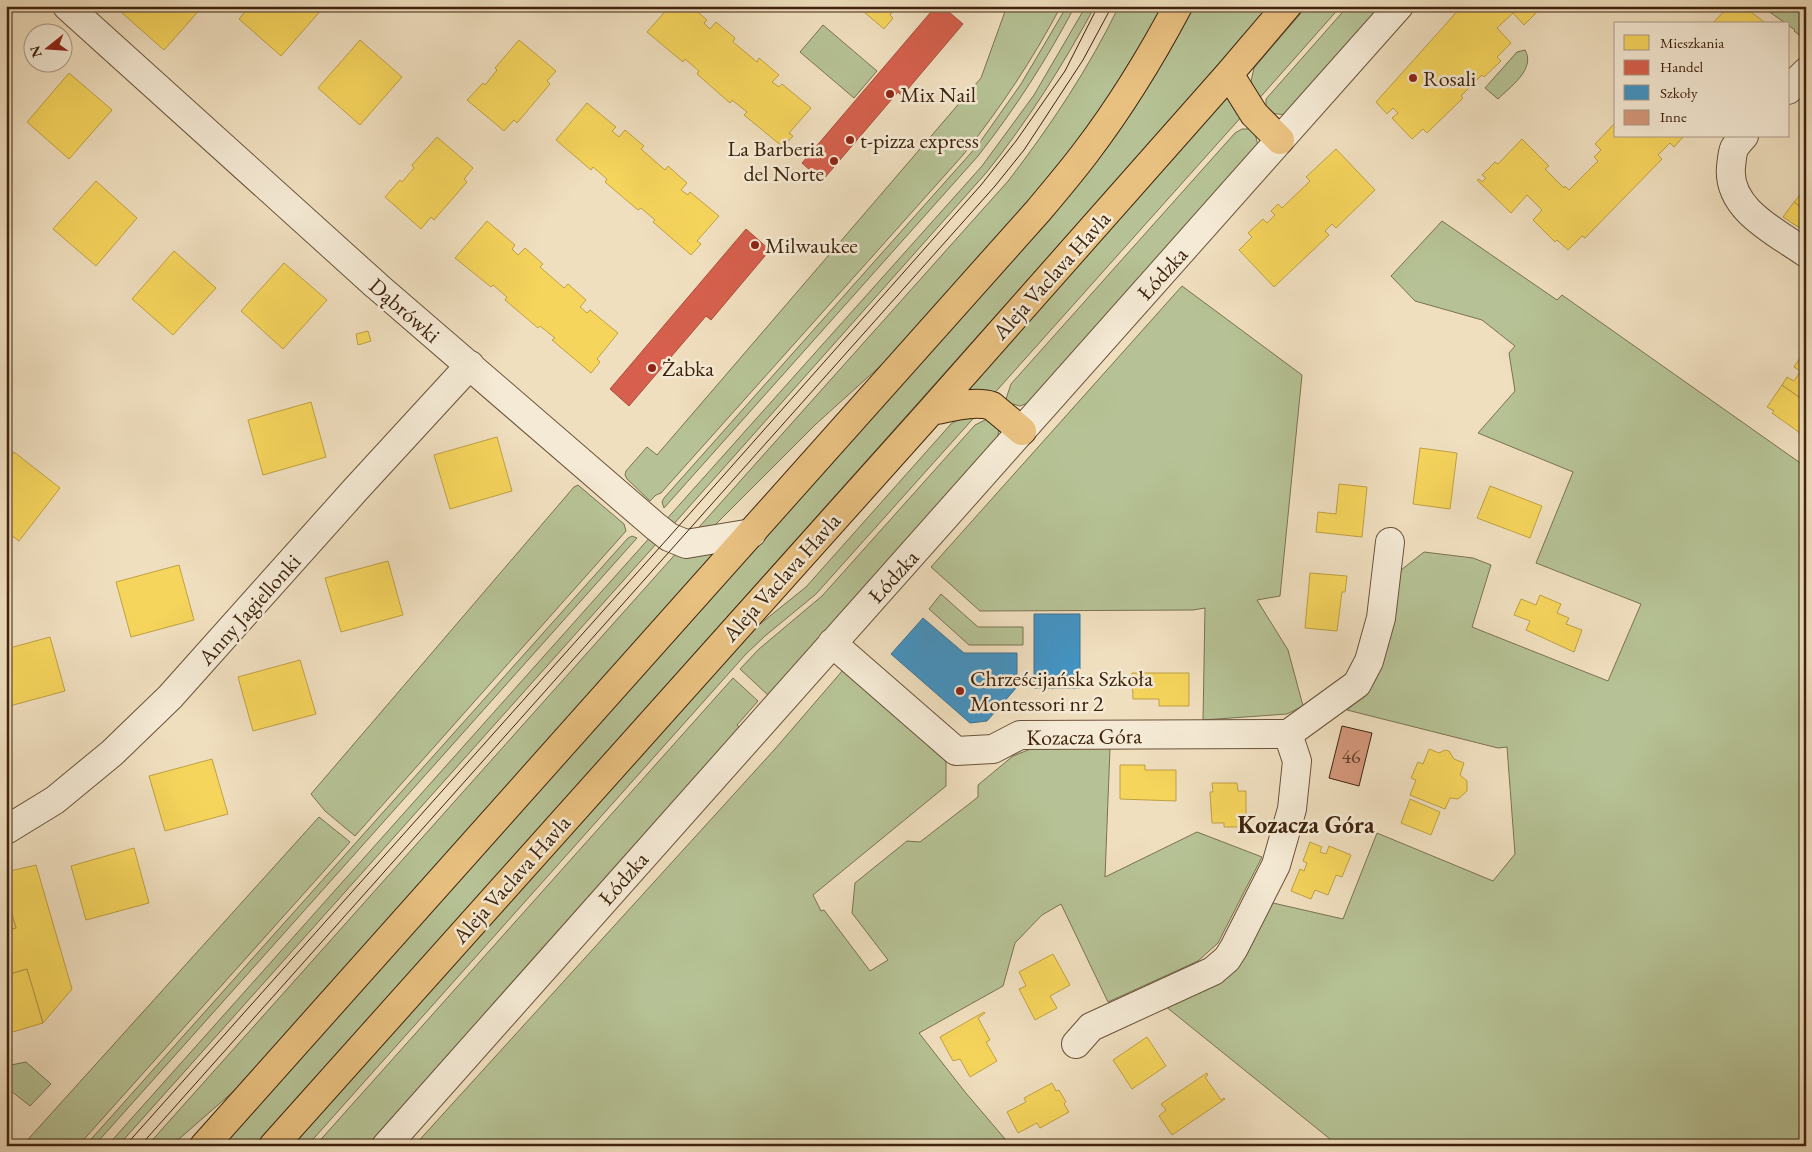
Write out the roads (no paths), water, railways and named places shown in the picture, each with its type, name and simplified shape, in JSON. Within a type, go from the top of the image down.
[{"type":"main road","points":[[204,1146],[1038,212],[1087,152],[1124,100],[1178,6]]},
{"type":"main road","name":"Aleja Vaclava Havla","points":[[273,1146],[931,411],[1287,6]]},
{"type":"main road","points":[[1229,74],[1254,114],[1280,140]]},
{"type":"main road","points":[[931,411],[986,404],[992,406],[1022,431]]},
{"type":"street","name":"Łódzka","points":[[386,1146],[1399,6]]},
{"type":"street","name":"Dąbrówki","points":[[81,11],[377,286],[654,526],[679,542],[686,544],[752,533]]},
{"type":"street","points":[[1790,88],[1806,72]]},
{"type":"street","points":[[1742,138],[1733,148],[1730,176],[1735,194],[1744,207],[1806,253]]},
{"type":"street","name":"Anny Jagiellonki","points":[[6,830],[55,800],[112,753],[170,697],[470,365]]},
{"type":"street","points":[[1076,1044],[1091,1027],[1212,971],[1227,959],[1234,948],[1276,865],[1292,809],[1297,760],[1288,734],[1357,684],[1369,661],[1381,618],[1390,542]]},
{"type":"street","name":"Kozacza Góra","points":[[832,643],[956,751],[993,749],[1020,735],[1288,734]]},
{"type":"tram line","points":[[125,1146],[981,185],[1016,141],[1065,71],[1098,6]]},
{"type":"tram line","points":[[140,1146],[995,186],[1024,150],[1083,60],[1112,6]]},
{"type":"place","name":"Rosali","points":[[1413,78]]},
{"type":"place","name":"Mix Nail","points":[[890,94]]},
{"type":"place","name":"t-pizza express","points":[[850,140]]},
{"type":"place","name":"La Barberia del Norte","points":[[834,161]]},
{"type":"place","name":"Milwaukee","points":[[755,245]]},
{"type":"place","name":"Żabka","points":[[652,368]]},
{"type":"place","name":"Chrześcijańska Szkoła Montessori nr 2","points":[[960,691]]},
{"type":"district","name":"Kozacza Góra","points":[[1306,825]]}]
